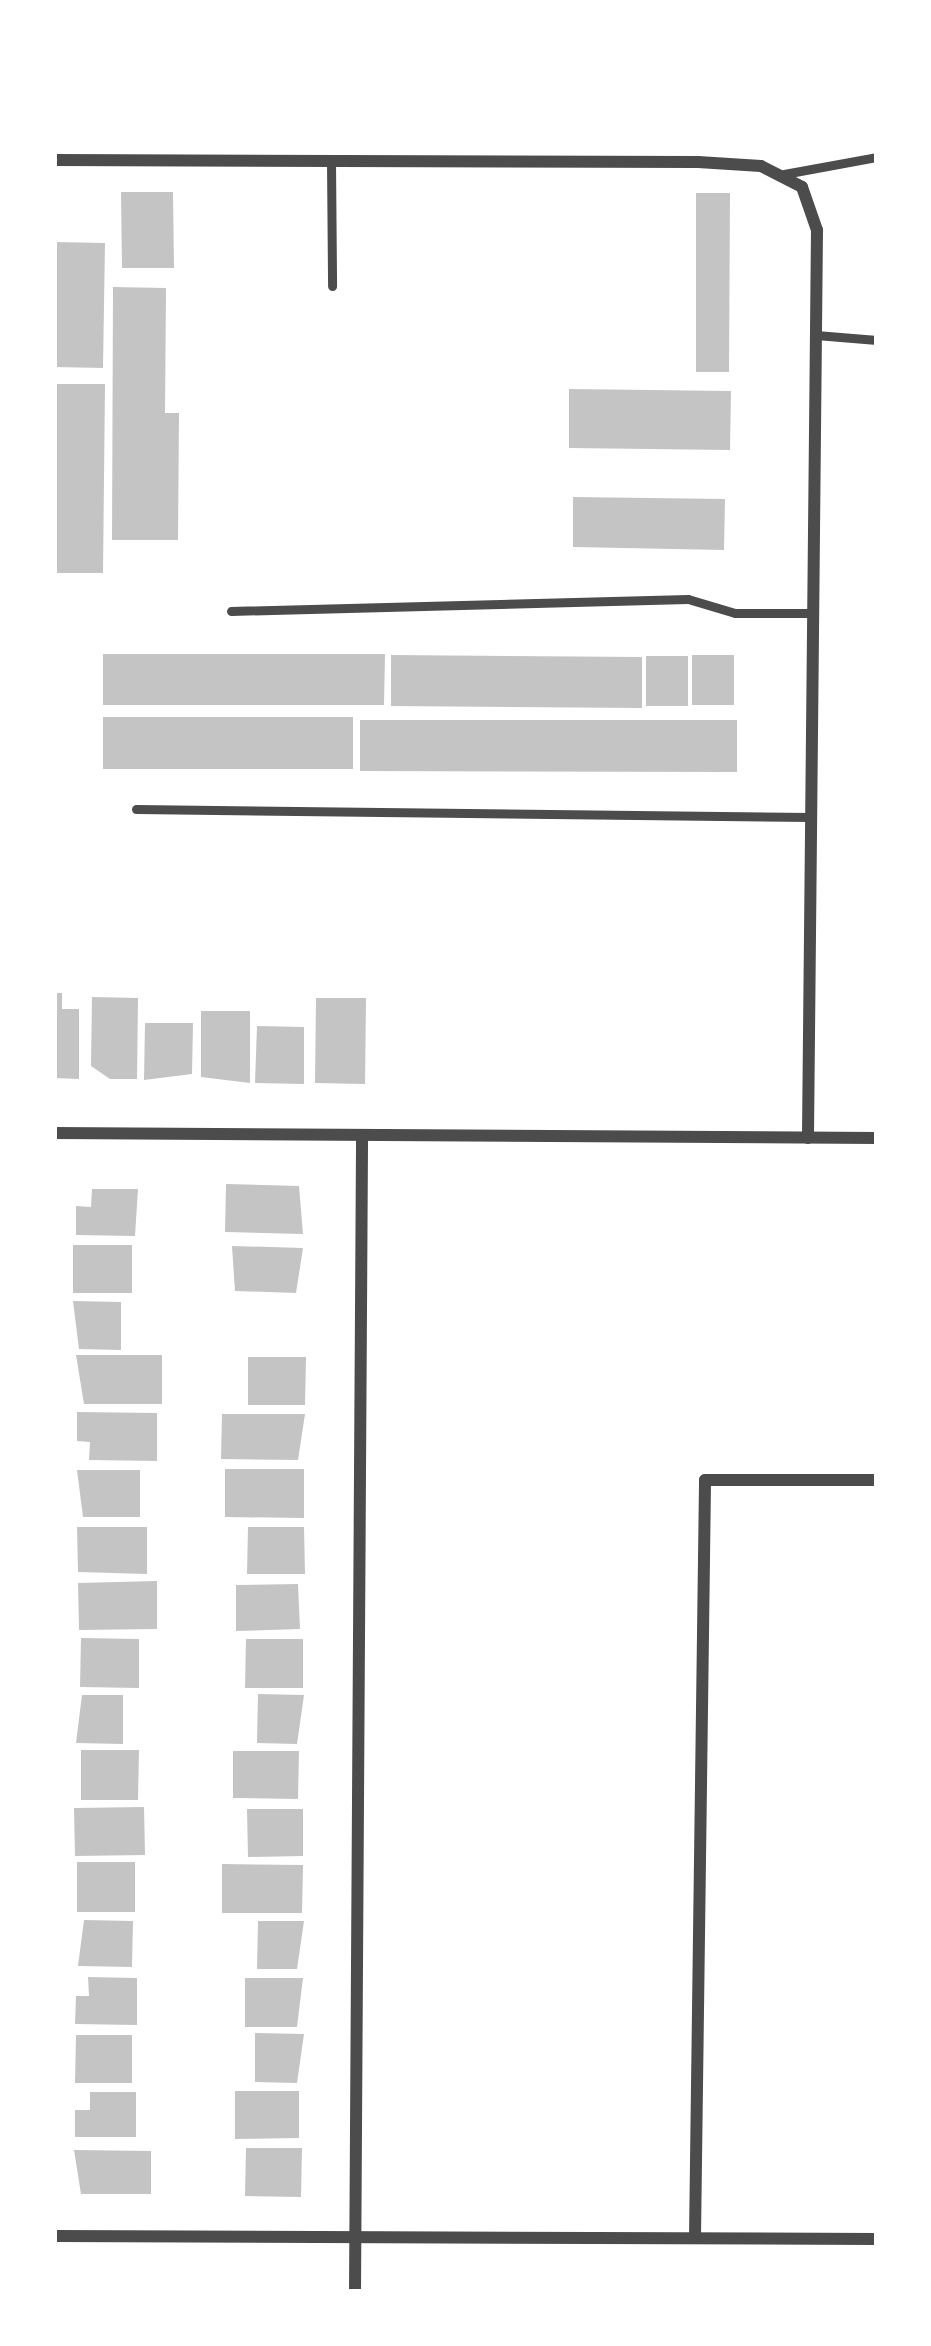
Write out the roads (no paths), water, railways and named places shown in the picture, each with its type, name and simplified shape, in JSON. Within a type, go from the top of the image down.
[{"type":"street","points":[[54,160],[698,163],[784,173],[814,207],[808,1138]]},
{"type":"street","points":[[54,1133],[877,1138]]},
{"type":"street","points":[[355,2292],[362,1135]]},
{"type":"street","points":[[695,2237],[706,1480],[877,1480]]},
{"type":"street","points":[[54,2236],[877,2239]]},
{"type":"lane","points":[[784,173],[877,157]]},
{"type":"lane","points":[[331,162],[332,286]]},
{"type":"lane","points":[[816,335],[877,340]]},
{"type":"lane","points":[[231,611],[688,599],[735,613],[813,613]]},
{"type":"lane","points":[[136,809],[811,817]]}]
